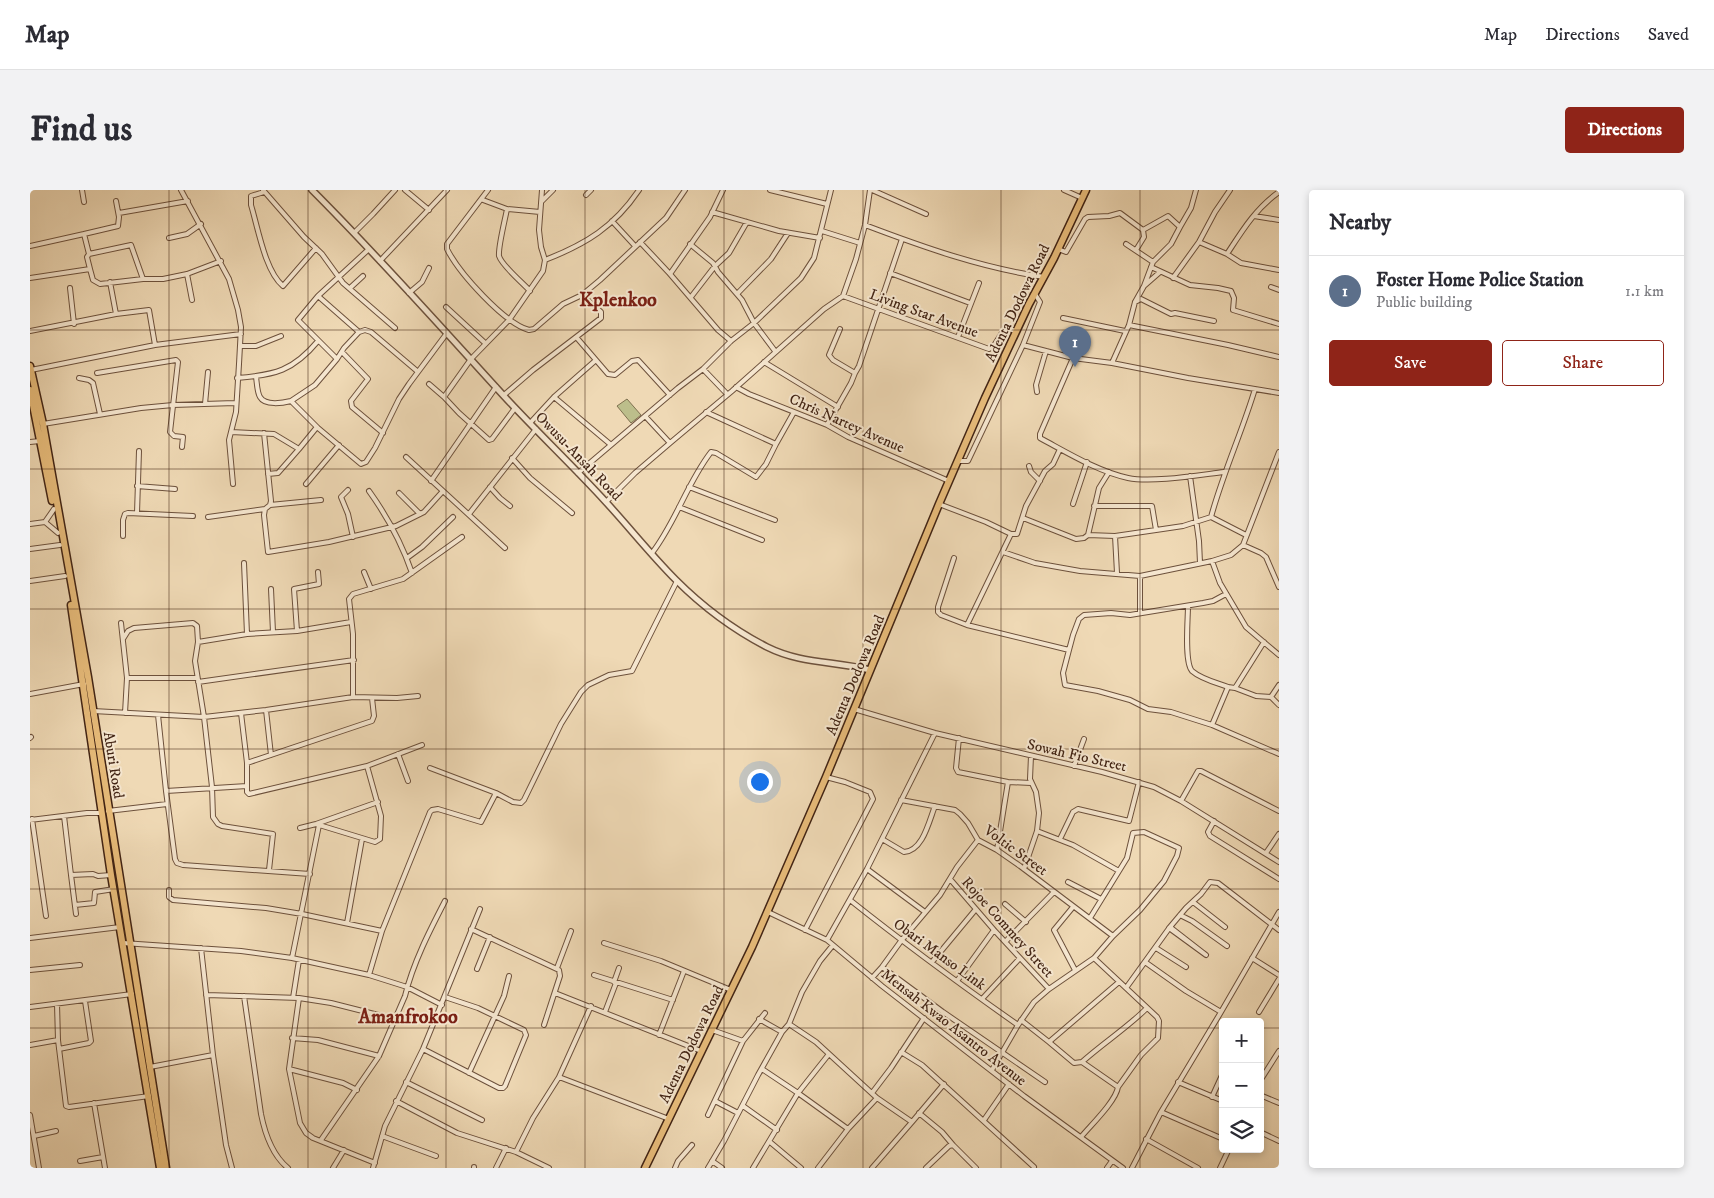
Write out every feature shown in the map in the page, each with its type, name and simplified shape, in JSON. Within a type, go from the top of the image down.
[{"type":"main road","name":"Adenta Dodowa Road","points":[[645,1168],[768,912],[949,481],[1016,331],[1086,190]]},
{"type":"main road","name":"Aburi Road","points":[[30,368],[43,424],[126,942],[150,1067],[164,1168]]},
{"type":"main road","name":"Aburi Road","points":[[30,390],[93,711],[114,889],[120,927],[126,942],[132,994],[149,1096],[164,1168]]},
{"type":"street","points":[[82,190],[84,202]]},
{"type":"street","points":[[181,190],[220,261],[236,300],[241,334],[235,403],[236,412],[230,440],[233,484]]},
{"type":"street","name":"Owusu-Ansah Road","points":[[312,190],[515,408],[578,472],[677,581],[697,600],[726,622],[783,654],[809,661],[870,670]]},
{"type":"street","points":[[354,233],[395,190]]},
{"type":"street","points":[[405,190],[429,210]]},
{"type":"street","points":[[380,261],[447,190]]},
{"type":"street","points":[[488,190],[447,244],[447,249],[475,286],[509,320],[526,330],[532,330],[567,301],[582,295],[666,218],[686,190]]},
{"type":"street","points":[[444,397],[470,359],[509,320],[543,271],[545,260],[540,238],[542,190]]},
{"type":"street","points":[[542,201],[553,190]]},
{"type":"street","points":[[586,196],[591,190]]},
{"type":"street","points":[[545,260],[590,240],[612,221],[639,190]]},
{"type":"street","points":[[670,274],[712,212],[723,190]]},
{"type":"street","points":[[770,190],[827,204]]},
{"type":"street","points":[[578,472],[703,370],[801,278],[814,258],[831,190]]},
{"type":"street","points":[[606,502],[670,442],[736,387],[824,309],[843,296],[856,259],[871,190],[926,214]]},
{"type":"street","points":[[1064,190],[1082,198]]},
{"type":"street","points":[[1112,363],[1129,325],[1135,302],[1144,286],[1150,267],[1171,244],[1191,208],[1196,190]]},
{"type":"street","points":[[1173,278],[1199,242],[1215,212],[1230,190]]},
{"type":"street","points":[[316,248],[283,286],[276,280],[270,269],[250,205],[251,196],[263,191],[316,248],[339,278],[394,328]]},
{"type":"street","points":[[1227,254],[1254,216],[1279,192]]},
{"type":"street","points":[[482,200],[507,210],[540,212]]},
{"type":"street","points":[[30,246],[118,226],[120,221],[116,201]]},
{"type":"street","points":[[118,213],[188,201]]},
{"type":"street","points":[[507,210],[499,250],[500,257],[504,264],[530,291]]},
{"type":"street","points":[[712,212],[788,233],[820,238]]},
{"type":"street","points":[[1058,249],[1066,252],[1088,217],[1109,216],[1120,213],[1143,230],[1144,237],[1136,250]]},
{"type":"street","points":[[1143,230],[1168,216],[1180,227]]},
{"type":"street","points":[[1254,216],[1279,220]]},
{"type":"street","points":[[612,221],[635,246]]},
{"type":"street","points":[[691,298],[715,266],[729,253],[747,222]]},
{"type":"street","points":[[169,238],[187,234],[201,224]]},
{"type":"street","points":[[864,225],[937,252],[1044,277]]},
{"type":"street","points":[[822,232],[860,243]]},
{"type":"street","points":[[738,294],[771,259],[788,233]]},
{"type":"street","points":[[84,234],[93,280],[100,284],[143,279],[163,279],[187,274],[220,261]]},
{"type":"street","points":[[827,425],[851,384],[859,366],[902,239]]},
{"type":"street","points":[[640,242],[718,330],[731,342]]},
{"type":"street","points":[[1199,242],[1227,254],[1241,263],[1279,270]]},
{"type":"street","points":[[690,244],[715,266],[738,294],[754,324],[775,351]]},
{"type":"street","points":[[1126,244],[1153,262]]},
{"type":"street","points":[[89,254],[131,245],[143,279]]},
{"type":"street","points":[[338,359],[298,320],[318,296],[369,250]]},
{"type":"street","points":[[1150,267],[1190,286],[1231,291],[1233,295],[1233,310],[1279,324]]},
{"type":"street","points":[[409,293],[422,282],[429,268]]},
{"type":"street","points":[[30,278],[90,269]]},
{"type":"street","points":[[1144,286],[1160,272]]},
{"type":"street","points":[[890,273],[970,302]]},
{"type":"street","points":[[187,274],[192,300]]},
{"type":"street","points":[[350,288],[363,276]]},
{"type":"street","points":[[110,282],[116,314]]},
{"type":"street","points":[[958,337],[970,302],[979,283]]},
{"type":"street","points":[[70,288],[74,324]]},
{"type":"street","points":[[1271,288],[1279,290]]},
{"type":"street","points":[[958,461],[968,461],[1023,345],[1040,302],[1035,294]]},
{"type":"street","points":[[504,395],[532,370],[577,338],[601,318],[601,312],[582,295]]},
{"type":"street","points":[[318,296],[359,332]]},
{"type":"street","name":"Living Star Avenue","points":[[843,296],[991,349],[1005,328],[1016,331]]},
{"type":"street","points":[[1135,302],[1142,299],[1171,314],[1175,313],[1214,321]]},
{"type":"street","points":[[446,307],[485,343]]},
{"type":"street","points":[[30,331],[74,324],[116,314],[149,310],[155,346]]},
{"type":"street","points":[[1063,318],[1125,331]]},
{"type":"street","points":[[1129,325],[1279,357]]},
{"type":"street","points":[[840,329],[829,355],[832,360],[855,373]]},
{"type":"street","points":[[256,377],[262,400],[266,402],[291,402],[315,385],[359,332],[365,330],[371,332],[417,371]]},
{"type":"street","points":[[291,402],[317,427],[359,463],[363,464],[375,448],[399,399],[417,371],[447,333]]},
{"type":"street","points":[[30,368],[155,346],[241,334]]},
{"type":"street","points":[[240,346],[256,346],[280,336]]},
{"type":"street","points":[[577,338],[608,374],[612,376],[632,361],[638,360],[670,395]]},
{"type":"street","points":[[237,378],[276,373],[296,363],[318,341]]},
{"type":"street","points":[[1023,345],[1073,358],[1112,363],[1279,393]]},
{"type":"street","points":[[1036,392],[1036,385],[1046,351]]},
{"type":"street","points":[[342,352],[368,379],[351,401],[352,407],[383,433]]},
{"type":"street","points":[[1073,358],[1039,436],[1040,438],[1109,472],[1131,478],[1154,479],[1224,472]]},
{"type":"street","points":[[97,374],[176,360],[178,362],[178,369],[170,432],[174,436],[183,438],[182,447]]},
{"type":"street","points":[[530,423],[554,397],[596,360]]},
{"type":"street","points":[[764,362],[838,407]]},
{"type":"street","points":[[703,370],[727,394]]},
{"type":"street","points":[[205,404],[208,372]]},
{"type":"street","points":[[79,378],[93,383],[100,414]]},
{"type":"street","points":[[429,384],[488,440],[490,440],[515,408]]},
{"type":"street","points":[[431,481],[496,387]]},
{"type":"street","name":"Chris Nartey Avenue","points":[[736,387],[827,425],[848,437],[928,470],[949,481]]},
{"type":"street","points":[[1023,518],[1076,539],[1084,538],[1088,535],[1115,536],[1196,524],[1211,517],[1224,472],[1244,424],[1255,389]]},
{"type":"street","points":[[554,397],[610,444]]},
{"type":"street","points":[[43,424],[100,414],[173,405],[235,403]]},
{"type":"street","points":[[706,412],[776,444]]},
{"type":"street","points":[[652,553],[665,537],[689,486],[711,452],[716,453],[756,477],[794,412]]},
{"type":"street","points":[[645,416],[670,442]]},
{"type":"street","points":[[268,474],[278,473],[317,427]]},
{"type":"street","points":[[469,514],[536,429]]},
{"type":"street","points":[[231,432],[274,434],[299,449]]},
{"type":"street","points":[[264,433],[270,505]]},
{"type":"street","points":[[30,442],[41,441]]},
{"type":"street","points":[[306,484],[339,445]]},
{"type":"street","points":[[939,504],[1011,534],[1017,534],[1026,506],[1045,471],[1053,464],[1060,449]]},
{"type":"street","points":[[137,513],[139,451]]},
{"type":"street","points":[[1003,552],[1018,558],[1080,571],[1117,572],[1140,576],[1212,561],[1231,555],[1243,545],[1279,452]]},
{"type":"street","points":[[406,457],[505,548]]},
{"type":"street","points":[[512,458],[530,478],[572,513]]},
{"type":"street","points":[[1072,504],[1087,462]]},
{"type":"street","points":[[1029,466],[1030,472],[1040,481]]},
{"type":"street","points":[[1272,468],[1279,470]]},
{"type":"street","points":[[1088,535],[1100,487],[1109,472]]},
{"type":"street","points":[[1190,476],[1200,563]]},
{"type":"street","points":[[137,486],[175,489]]},
{"type":"street","points":[[490,486],[510,506]]},
{"type":"street","points":[[689,486],[775,520]]},
{"type":"street","points":[[348,490],[341,496],[348,514],[353,537]]},
{"type":"street","points":[[369,491],[392,526],[412,573]]},
{"type":"street","points":[[265,509],[268,552],[353,537],[392,526],[420,514],[443,491]]},
{"type":"street","points":[[399,493],[420,514]]},
{"type":"street","points":[[208,517],[265,509],[270,505],[321,500]]},
{"type":"street","points":[[1094,506],[1152,506],[1156,530]]},
{"type":"street","points":[[679,507],[762,540]]},
{"type":"street","points":[[30,524],[45,522],[54,509]]},
{"type":"street","points":[[123,536],[125,514],[193,516]]},
{"type":"street","points":[[1211,517],[1246,536]]},
{"type":"street","points":[[407,558],[422,547],[453,518]]},
{"type":"street","points":[[45,522],[58,533]]},
{"type":"street","points":[[967,625],[1011,534]]},
{"type":"street","points":[[1115,536],[1117,572]]},
{"type":"street","points":[[353,697],[354,660],[349,598],[353,594],[402,579],[462,538]]},
{"type":"street","points":[[30,549],[60,545]]},
{"type":"street","points":[[1243,545],[1266,557],[1279,587]]},
{"type":"street","points":[[954,558],[938,612],[941,615],[967,625],[1070,650]]},
{"type":"street","points":[[1212,561],[1226,594],[1246,627],[1279,655]]},
{"type":"street","points":[[244,563],[247,634]]},
{"type":"street","points":[[297,631],[294,589],[319,584],[318,572]]},
{"type":"street","points":[[364,572],[371,589]]},
{"type":"street","points":[[30,581],[65,576]]},
{"type":"street","points":[[1140,576],[1140,612]]},
{"type":"street","points":[[430,768],[496,792],[513,802],[521,803],[561,724],[581,692],[588,685],[609,675],[632,671],[677,581]]},
{"type":"street","points":[[271,589],[273,632]]},
{"type":"street","points":[[1226,594],[1213,601],[1130,615],[1111,613],[1084,615],[1079,619],[1073,635],[1063,673],[1065,685],[1098,691],[1130,700],[1148,709],[1171,712],[1212,725],[1279,754]]},
{"type":"street","points":[[1188,606],[1188,647],[1191,669],[1202,677],[1228,687],[1256,696],[1271,697],[1279,705]]},
{"type":"street","points":[[123,639],[128,631],[134,628],[193,622],[197,626],[198,642],[195,654],[197,680],[204,717],[212,787],[213,817],[218,824],[273,834],[269,870]]},
{"type":"street","points":[[198,642],[247,634],[297,631],[351,622]]},
{"type":"street","points":[[121,623],[127,678],[125,713]]},
{"type":"street","points":[[1235,688],[1264,642]]},
{"type":"street","points":[[127,678],[197,680],[354,660]]},
{"type":"street","points":[[30,694],[86,683]]},
{"type":"street","points":[[1271,697],[1279,685]]},
{"type":"street","points":[[1212,725],[1228,687]]},
{"type":"street","points":[[93,711],[204,717],[353,697],[397,698],[418,696]]},
{"type":"street","points":[[247,763],[372,721],[374,716],[372,698]]},
{"type":"street","name":"Sowah Fio Street","points":[[854,709],[935,733],[1139,782],[1181,801],[1279,862]]},
{"type":"street","points":[[266,710],[271,754]]},
{"type":"street","points":[[242,713],[247,763],[247,792],[252,795],[367,766],[422,745]]},
{"type":"street","points":[[158,715],[167,804],[177,863],[310,874]]},
{"type":"street","points":[[827,940],[867,868],[935,733]]},
{"type":"street","points":[[959,738],[956,768],[958,772],[1008,782],[1031,783]]},
{"type":"street","points":[[1074,766],[1084,739]]},
{"type":"street","points":[[398,754],[408,781]]},
{"type":"street","points":[[1024,869],[1037,831],[1039,816],[1038,797],[1031,783],[1031,756]]},
{"type":"street","points":[[318,825],[375,842],[380,839],[382,816],[367,766]]},
{"type":"street","points":[[1181,801],[1198,772],[1201,771],[1279,811]]},
{"type":"street","points":[[805,930],[873,799],[870,792],[826,777]]},
{"type":"street","points":[[997,850],[1008,782]]},
{"type":"street","points":[[1060,839],[1073,812],[1078,809],[1129,821],[1139,782]]},
{"type":"street","points":[[166,791],[247,786]]},
{"type":"street","points":[[369,975],[382,931],[430,812],[438,809],[481,822],[496,792]]},
{"type":"street","name":"Voltic Street","points":[[902,800],[954,810],[960,814],[978,840],[997,850],[1024,869],[1113,936]]},
{"type":"street","points":[[300,828],[318,825],[378,802]]},
{"type":"street","points":[[46,916],[31,820],[167,804]]},
{"type":"street","points":[[882,839],[904,852],[911,851],[923,837],[935,806]]},
{"type":"street","points":[[64,816],[76,914]]},
{"type":"street","points":[[1214,821],[1208,832],[1212,837],[1279,879]]},
{"type":"street","points":[[292,958],[310,874],[318,825]]},
{"type":"street","points":[[1037,831],[1060,839],[1120,871]]},
{"type":"street","points":[[992,1070],[1018,1025],[1034,1002],[1049,989],[1094,958],[1113,936],[1140,910],[1164,881],[1179,848],[1144,832],[1133,833],[1127,858],[1090,918]]},
{"type":"street","points":[[1266,853],[1279,834]]},
{"type":"street","points":[[347,923],[362,839]]},
{"type":"street","points":[[872,978],[924,912],[940,895],[957,867],[978,840]]},
{"type":"street","points":[[867,868],[924,912]]},
{"type":"street","points":[[71,875],[112,875]]},
{"type":"street","name":"Rojoe Commey Street","points":[[950,879],[1049,989]]},
{"type":"street","points":[[1126,988],[1169,928],[1208,883],[1214,881],[1279,930]]},
{"type":"street","points":[[1068,882],[1102,899]]},
{"type":"street","points":[[75,905],[94,902],[95,892],[114,889]]},
{"type":"street","points":[[170,890],[169,897],[172,900],[266,908],[382,931]]},
{"type":"street","points":[[1006,941],[1054,892]]},
{"type":"street","points":[[321,1140],[379,1056],[445,900]]},
{"type":"street","name":"Obari Manso Link","points":[[850,900],[901,941],[1018,1025]]},
{"type":"street","points":[[1192,902],[1225,927]]},
{"type":"street","points":[[1005,904],[1026,922]]},
{"type":"street","points":[[1074,907],[1054,930],[1075,970]]},
{"type":"street","points":[[299,998],[289,1069],[300,1124],[306,1133],[313,1138],[344,1150],[374,1166],[382,1136],[396,1100],[423,1049],[480,909]]},
{"type":"street","points":[[932,962],[976,910]]},
{"type":"street","name":"Mensah Kwao Asantro Avenue","points":[[768,912],[827,940],[872,978],[1024,1096],[1123,1168]]},
{"type":"street","points":[[1132,1168],[1178,1082],[1222,1012],[1279,912]]},
{"type":"street","points":[[1180,915],[1192,921],[1227,946]]},
{"type":"street","points":[[30,938],[120,927]]},
{"type":"street","points":[[1169,928],[1192,945]]},
{"type":"street","points":[[471,929],[557,968]]},
{"type":"street","points":[[957,981],[994,930]]},
{"type":"street","points":[[544,1025],[560,976],[557,968],[570,931]]},
{"type":"street","points":[[477,969],[490,937]]},
{"type":"street","points":[[126,942],[241,951],[292,958],[369,975],[407,987],[442,1004]]},
{"type":"street","points":[[604,943],[661,961],[731,990]]},
{"type":"street","points":[[708,1168],[782,1032],[789,1024],[802,992],[820,961],[832,945]]},
{"type":"street","points":[[201,948],[224,1133],[232,1168]]},
{"type":"street","points":[[1156,948],[1186,967]]},
{"type":"street","points":[[982,998],[1020,958]]},
{"type":"street","points":[[1081,1138],[1110,1103],[1118,1087],[1142,1055],[1158,1038],[1159,1022],[1157,1017],[1094,958]]},
{"type":"street","points":[[1252,958],[1279,975]]},
{"type":"street","points":[[293,998],[299,960]]},
{"type":"street","points":[[1145,962],[1222,1012]]},
{"type":"street","points":[[30,970],[80,965]]},
{"type":"street","points":[[882,967],[1002,1054],[1045,1082]]},
{"type":"street","points":[[605,1012],[619,968]]},
{"type":"street","points":[[659,1035],[684,971]]},
{"type":"street","points":[[594,975],[673,1000]]},
{"type":"street","points":[[469,1073],[504,996],[509,976]]},
{"type":"street","points":[[1259,1012],[1279,979]]},
{"type":"street","points":[[1049,1042],[1119,982]]},
{"type":"street","points":[[555,993],[701,1051]]},
{"type":"street","points":[[30,1007],[132,994]]},
{"type":"street","points":[[206,995],[299,998],[331,1002],[394,1018]]},
{"type":"street","points":[[244,996],[260,1114],[265,1133],[273,1149],[282,1163],[288,1168]]},
{"type":"street","points":[[423,1049],[499,1088],[505,1086],[526,1032],[495,1016],[445,997]]},
{"type":"street","points":[[59,1049],[91,1041],[85,1001]]},
{"type":"street","points":[[57,1004],[58,1040],[64,1102],[66,1106],[149,1096]]},
{"type":"street","points":[[516,1152],[533,1118],[558,1077],[591,1006]]},
{"type":"street","points":[[1022,1020],[1074,1063],[1082,1062],[1101,1045],[1133,1022],[1147,1008]]},
{"type":"street","points":[[708,1115],[743,1041],[765,1013]]},
{"type":"street","points":[[872,1093],[924,1018]]},
{"type":"street","points":[[759,1019],[782,1032]]},
{"type":"street","points":[[789,1024],[816,1042],[877,1098],[912,1122]]},
{"type":"street","points":[[712,1030],[743,1041]]},
{"type":"street","points":[[292,1038],[318,1040],[379,1056]]},
{"type":"street","points":[[30,1046],[58,1040]]},
{"type":"street","points":[[1264,1075],[1279,1051]]},
{"type":"street","points":[[901,1052],[918,1062],[944,1084],[1034,1168]]},
{"type":"street","points":[[754,1168],[798,1093],[829,1054]]},
{"type":"street","points":[[150,1067],[214,1056]]},
{"type":"street","points":[[1274,1060],[1279,1063]]},
{"type":"street","points":[[1082,1062],[1118,1087]]},
{"type":"street","points":[[289,1069],[357,1090]]},
{"type":"street","points":[[762,1069],[848,1129]]},
{"type":"street","points":[[558,1077],[668,1120]]},
{"type":"street","points":[[1212,1096],[1219,1081]]},
{"type":"street","points":[[406,1082],[482,1120]]},
{"type":"street","points":[[1178,1082],[1219,1099]]},
{"type":"street","points":[[872,1168],[944,1084]]},
{"type":"street","points":[[984,1120],[1009,1084]]},
{"type":"street","points":[[1264,1097],[1279,1103]]},
{"type":"street","points":[[818,1168],[848,1129],[877,1098]]},
{"type":"street","points":[[396,1100],[457,1133],[506,1148],[540,1166],[550,1168]]},
{"type":"street","points":[[715,1100],[738,1113]]},
{"type":"street","points":[[94,1103],[105,1168]]},
{"type":"street","points":[[743,1106],[777,1130]]},
{"type":"street","points":[[1161,1112],[1219,1137]]},
{"type":"street","points":[[919,1113],[942,1132],[976,1168]]},
{"type":"street","points":[[30,1115],[39,1168]]},
{"type":"street","points":[[34,1136],[56,1131]]},
{"type":"street","points":[[1264,1134],[1279,1141]]},
{"type":"street","points":[[382,1136],[436,1156]]},
{"type":"street","points":[[1146,1140],[1198,1168]]},
{"type":"street","points":[[770,1142],[801,1168]]},
{"type":"street","points":[[675,1168],[678,1161],[692,1144]]},
{"type":"street","points":[[926,1168],[949,1146],[953,1145]]},
{"type":"street","points":[[496,1168],[506,1148]]},
{"type":"street","points":[[333,1168],[344,1150]]},
{"type":"street","points":[[1220,1168],[1226,1153]]},
{"type":"street","points":[[80,1161],[103,1157]]},
{"type":"street","points":[[712,1161],[722,1168]]},
{"type":"street","points":[[1106,1168],[1112,1161]]},
{"type":"green space","points":[[627,399],[641,415],[631,423],[617,406]]},
{"type":"place","name":"Foster Home Police Station","points":[[1075,367]]},
{"type":"district","name":"Kplenkoo","points":[[618,299]]},
{"type":"district","name":"Amanfrokoo","points":[[408,1016]]}]
